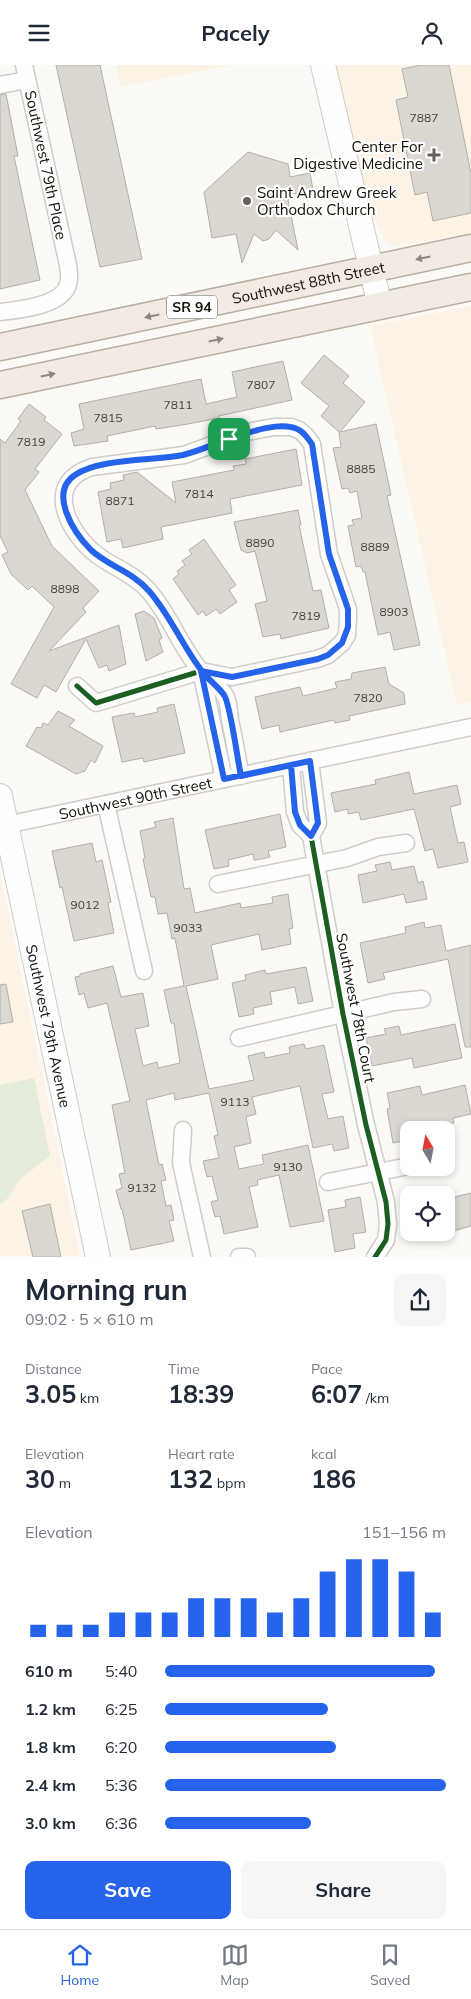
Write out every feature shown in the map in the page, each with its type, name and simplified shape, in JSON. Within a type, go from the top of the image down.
[{"type":"main road","name":"Southwest 88th Street","points":[[0,347],[471,248]]},
{"type":"main road","name":"SR 94","points":[[0,385],[471,287]]},
{"type":"street","points":[[323,65],[380,306]]},
{"type":"street","points":[[0,85],[26,72]]},
{"type":"street","name":"Southwest 79th Place","points":[[0,312],[46,303],[62,295],[69,281],[68,265],[26,72]]},
{"type":"street","points":[[76,686],[96,703],[201,671],[232,677],[318,659],[328,655],[342,643],[348,627],[348,609],[329,554],[312,444],[299,430],[282,427],[265,429],[247,433],[184,455],[87,469],[76,475],[66,484],[63,499],[64,507],[76,531],[91,550],[134,577],[154,597],[201,671],[226,696],[241,776]]},
{"type":"street","points":[[201,671],[224,779]]},
{"type":"street","name":"Southwest 90th Street","points":[[6,825],[471,727]]},
{"type":"street","points":[[310,761],[318,823],[311,836]]},
{"type":"street","name":"Southwest 78th Court","points":[[291,765],[295,812],[300,825],[311,836],[343,1014],[386,1202],[388,1225],[386,1240],[375,1257]]},
{"type":"street","name":"Southwest 79th Avenue","points":[[0,796],[98,1257]]},
{"type":"street","points":[[106,804],[144,971]]},
{"type":"street","points":[[218,884],[347,858],[378,847],[406,843]]},
{"type":"street","points":[[239,1038],[394,1001],[422,999]]},
{"type":"street","points":[[183,1130],[181,1163],[202,1257]]},
{"type":"street","points":[[328,1181],[400,1169]]},
{"type":"street","points":[[239,1257],[248,1257]]},
{"type":"shaded area","points":[[116,65],[231,65],[121,87]]},
{"type":"shaded area","points":[[333,65],[471,65],[471,233],[396,246],[387,244],[367,207]]},
{"type":"shaded area","points":[[471,306],[471,702],[457,705],[370,326]]},
{"type":"shaded area","points":[[0,872],[80,1256],[0,1256]]},
{"type":"green space","points":[[34,1078],[50,1156],[20,1179],[8,1198],[0,1204],[0,1085]]},
{"type":"building","points":[[56,65],[100,65],[142,259],[100,267]]},
{"type":"building","points":[[421,65],[449,65],[471,173],[471,213],[433,221],[427,192],[415,195],[396,100],[408,97],[402,69]]},
{"type":"building","points":[[6,94],[18,156],[14,156],[40,280],[0,289],[0,95]]},
{"type":"building","name":"Saint Andrew Greek Orthodox Church","points":[[248,152],[288,164],[290,177],[310,173],[313,190],[287,195],[298,250],[276,230],[269,239],[263,241],[254,234],[242,263],[236,234],[212,238],[204,192]]},
{"type":"building","points":[[324,355],[349,376],[343,383],[365,402],[340,432],[376,424],[391,495],[387,496],[420,645],[394,650],[390,632],[378,635],[365,572],[363,572],[361,566],[356,567],[348,526],[354,525],[352,520],[362,518],[357,491],[350,493],[348,488],[342,489],[333,448],[341,447],[339,432],[321,416],[329,406],[301,383]]},
{"type":"building","points":[[283,361],[292,400],[219,416],[219,418],[156,429],[155,426],[107,436],[108,441],[74,446],[71,433],[84,429],[79,404],[201,379],[206,404],[237,397],[232,372]]},
{"type":"building","points":[[29,404],[46,417],[44,420],[62,434],[35,469],[39,472],[25,490],[52,546],[99,591],[83,608],[86,612],[49,651],[119,625],[126,664],[109,671],[107,665],[99,668],[86,639],[56,692],[44,685],[37,698],[11,684],[54,607],[32,586],[28,590],[11,574],[2,555],[8,552],[0,536],[0,439],[5,443],[21,421],[18,419]]},
{"type":"building","points":[[296,449],[302,485],[230,499],[232,513],[161,527],[163,539],[123,548],[121,539],[107,542],[98,492],[111,489],[110,483],[124,480],[123,475],[137,472],[176,503],[172,482],[234,470],[233,466],[246,464],[245,459]]},
{"type":"building","points":[[298,510],[301,525],[299,525],[313,591],[321,590],[329,628],[281,639],[280,634],[263,637],[255,604],[267,601],[255,551],[247,553],[241,550],[234,522]]},
{"type":"building","points":[[204,539],[236,585],[229,590],[237,602],[220,614],[216,609],[206,616],[203,611],[198,615],[173,579],[179,574],[177,571],[185,565],[182,561],[192,554],[189,550]]},
{"type":"building","points":[[144,611],[154,618],[162,638],[159,640],[163,652],[146,661],[135,614]]},
{"type":"building","points":[[385,667],[389,684],[404,693],[405,704],[349,716],[350,720],[335,723],[334,720],[280,732],[279,725],[262,729],[255,697],[300,687],[303,696],[337,688],[335,682],[351,679],[352,673]]},
{"type":"building","points":[[174,704],[185,753],[144,762],[143,758],[122,762],[112,717],[134,713],[135,717],[158,712],[157,708]]},
{"type":"building","points":[[58,711],[75,720],[69,726],[103,746],[95,763],[91,760],[85,771],[76,774],[26,746],[37,727],[41,728],[43,723],[48,725]]},
{"type":"building","points":[[409,772],[414,794],[457,785],[461,804],[450,807],[458,843],[464,842],[468,862],[438,868],[433,849],[425,851],[414,809],[361,820],[359,812],[348,814],[348,809],[335,812],[331,793],[376,784],[375,780]]},
{"type":"building","points":[[280,814],[286,847],[268,851],[270,857],[254,860],[253,854],[228,860],[229,866],[214,869],[205,830]]},
{"type":"building","points":[[173,818],[184,889],[190,888],[195,913],[240,903],[241,908],[273,903],[272,897],[288,894],[293,928],[289,929],[291,944],[262,950],[259,934],[211,945],[218,979],[186,986],[209,1089],[254,1080],[248,1056],[264,1052],[265,1058],[290,1053],[289,1047],[304,1044],[306,1049],[324,1045],[334,1092],[322,1094],[328,1119],[343,1116],[349,1148],[334,1151],[332,1144],[313,1148],[300,1086],[252,1097],[256,1114],[246,1117],[251,1143],[234,1147],[239,1169],[264,1164],[262,1155],[308,1145],[324,1221],[290,1227],[279,1175],[257,1180],[258,1185],[249,1187],[258,1227],[224,1234],[220,1216],[215,1217],[211,1202],[218,1200],[212,1176],[207,1177],[203,1161],[219,1158],[214,1136],[218,1135],[209,1093],[175,1100],[174,1093],[146,1100],[159,1165],[162,1164],[166,1180],[161,1181],[166,1206],[171,1205],[174,1220],[169,1221],[174,1241],[131,1250],[116,1190],[122,1188],[119,1174],[125,1173],[112,1105],[130,1101],[107,1003],[88,1008],[84,993],[79,995],[75,977],[113,966],[121,997],[143,993],[149,1026],[135,1029],[143,1066],[157,1062],[158,1068],[180,1063],[174,1023],[171,1023],[164,990],[184,986],[175,938],[172,939],[167,913],[158,914],[155,897],[151,897],[143,859],[145,858],[140,831],[156,827],[154,822]]},
{"type":"building","points":[[92,843],[96,862],[102,860],[111,902],[108,903],[114,933],[74,941],[52,851]]},
{"type":"building","points":[[390,862],[392,870],[414,866],[418,883],[423,881],[427,899],[406,903],[404,894],[363,903],[358,875],[377,871],[375,865]]},
{"type":"building","points":[[424,922],[425,928],[441,925],[446,951],[471,945],[471,1047],[465,1047],[448,959],[383,973],[385,979],[368,983],[360,943],[406,933],[405,927]]},
{"type":"building","points":[[306,967],[313,1001],[298,1004],[295,987],[270,992],[272,1004],[253,1008],[254,1014],[239,1017],[232,983],[246,980],[245,975],[265,970],[266,974]]},
{"type":"building","points":[[6,984],[13,1022],[0,1024],[0,985]]},
{"type":"building","points":[[455,1024],[462,1058],[414,1068],[412,1058],[372,1066],[366,1038],[386,1034],[384,1029],[399,1026],[401,1035]]},
{"type":"building","points":[[465,1085],[471,1114],[453,1118],[454,1121],[400,1121],[400,1142],[393,1143],[387,1109],[390,1108],[387,1093],[420,1086],[422,1095]]},
{"type":"building","points":[[471,1193],[471,1226],[455,1230],[455,1197]]},
{"type":"building","points":[[360,1197],[366,1232],[353,1234],[355,1248],[335,1252],[328,1210],[346,1207],[345,1200]]},
{"type":"building","points":[[50,1204],[61,1257],[33,1257],[22,1211]]},
{"type":"cycle path","points":[[77,686],[96,703],[201,671],[232,677],[317,659],[328,655],[342,643],[347,635],[348,609],[329,554],[312,444],[299,430],[291,427],[274,427],[247,432],[184,455],[92,467],[77,474],[68,483],[64,494],[64,505],[68,517],[82,541],[92,551],[135,578],[148,590],[163,610],[194,663],[202,672],[218,687],[226,697],[241,776]]},
{"type":"cycle path","points":[[291,765],[295,812],[300,825],[311,836],[343,1014],[366,1125],[386,1202],[388,1224],[386,1240],[375,1257]]},
{"type":"place","name":"Center For Digestive Medicine","points":[[434,155]]},
{"type":"place","name":"Saint Andrew Greek Orthodox Church","points":[[247,201]]},
{"type":"route","points":[[229,439],[184,455],[92,467],[81,471],[66,484],[63,499],[64,507],[76,531],[91,550],[112,565],[134,577],[148,589],[161,605],[201,671],[226,696],[241,776],[291,765],[295,812],[300,825],[311,836],[318,827],[318,814],[310,761],[241,776],[224,779],[201,671],[232,677],[318,659],[328,655],[336,650],[346,635],[348,609],[326,543],[324,513],[312,444],[299,430],[291,427],[274,427],[229,439]]}]
